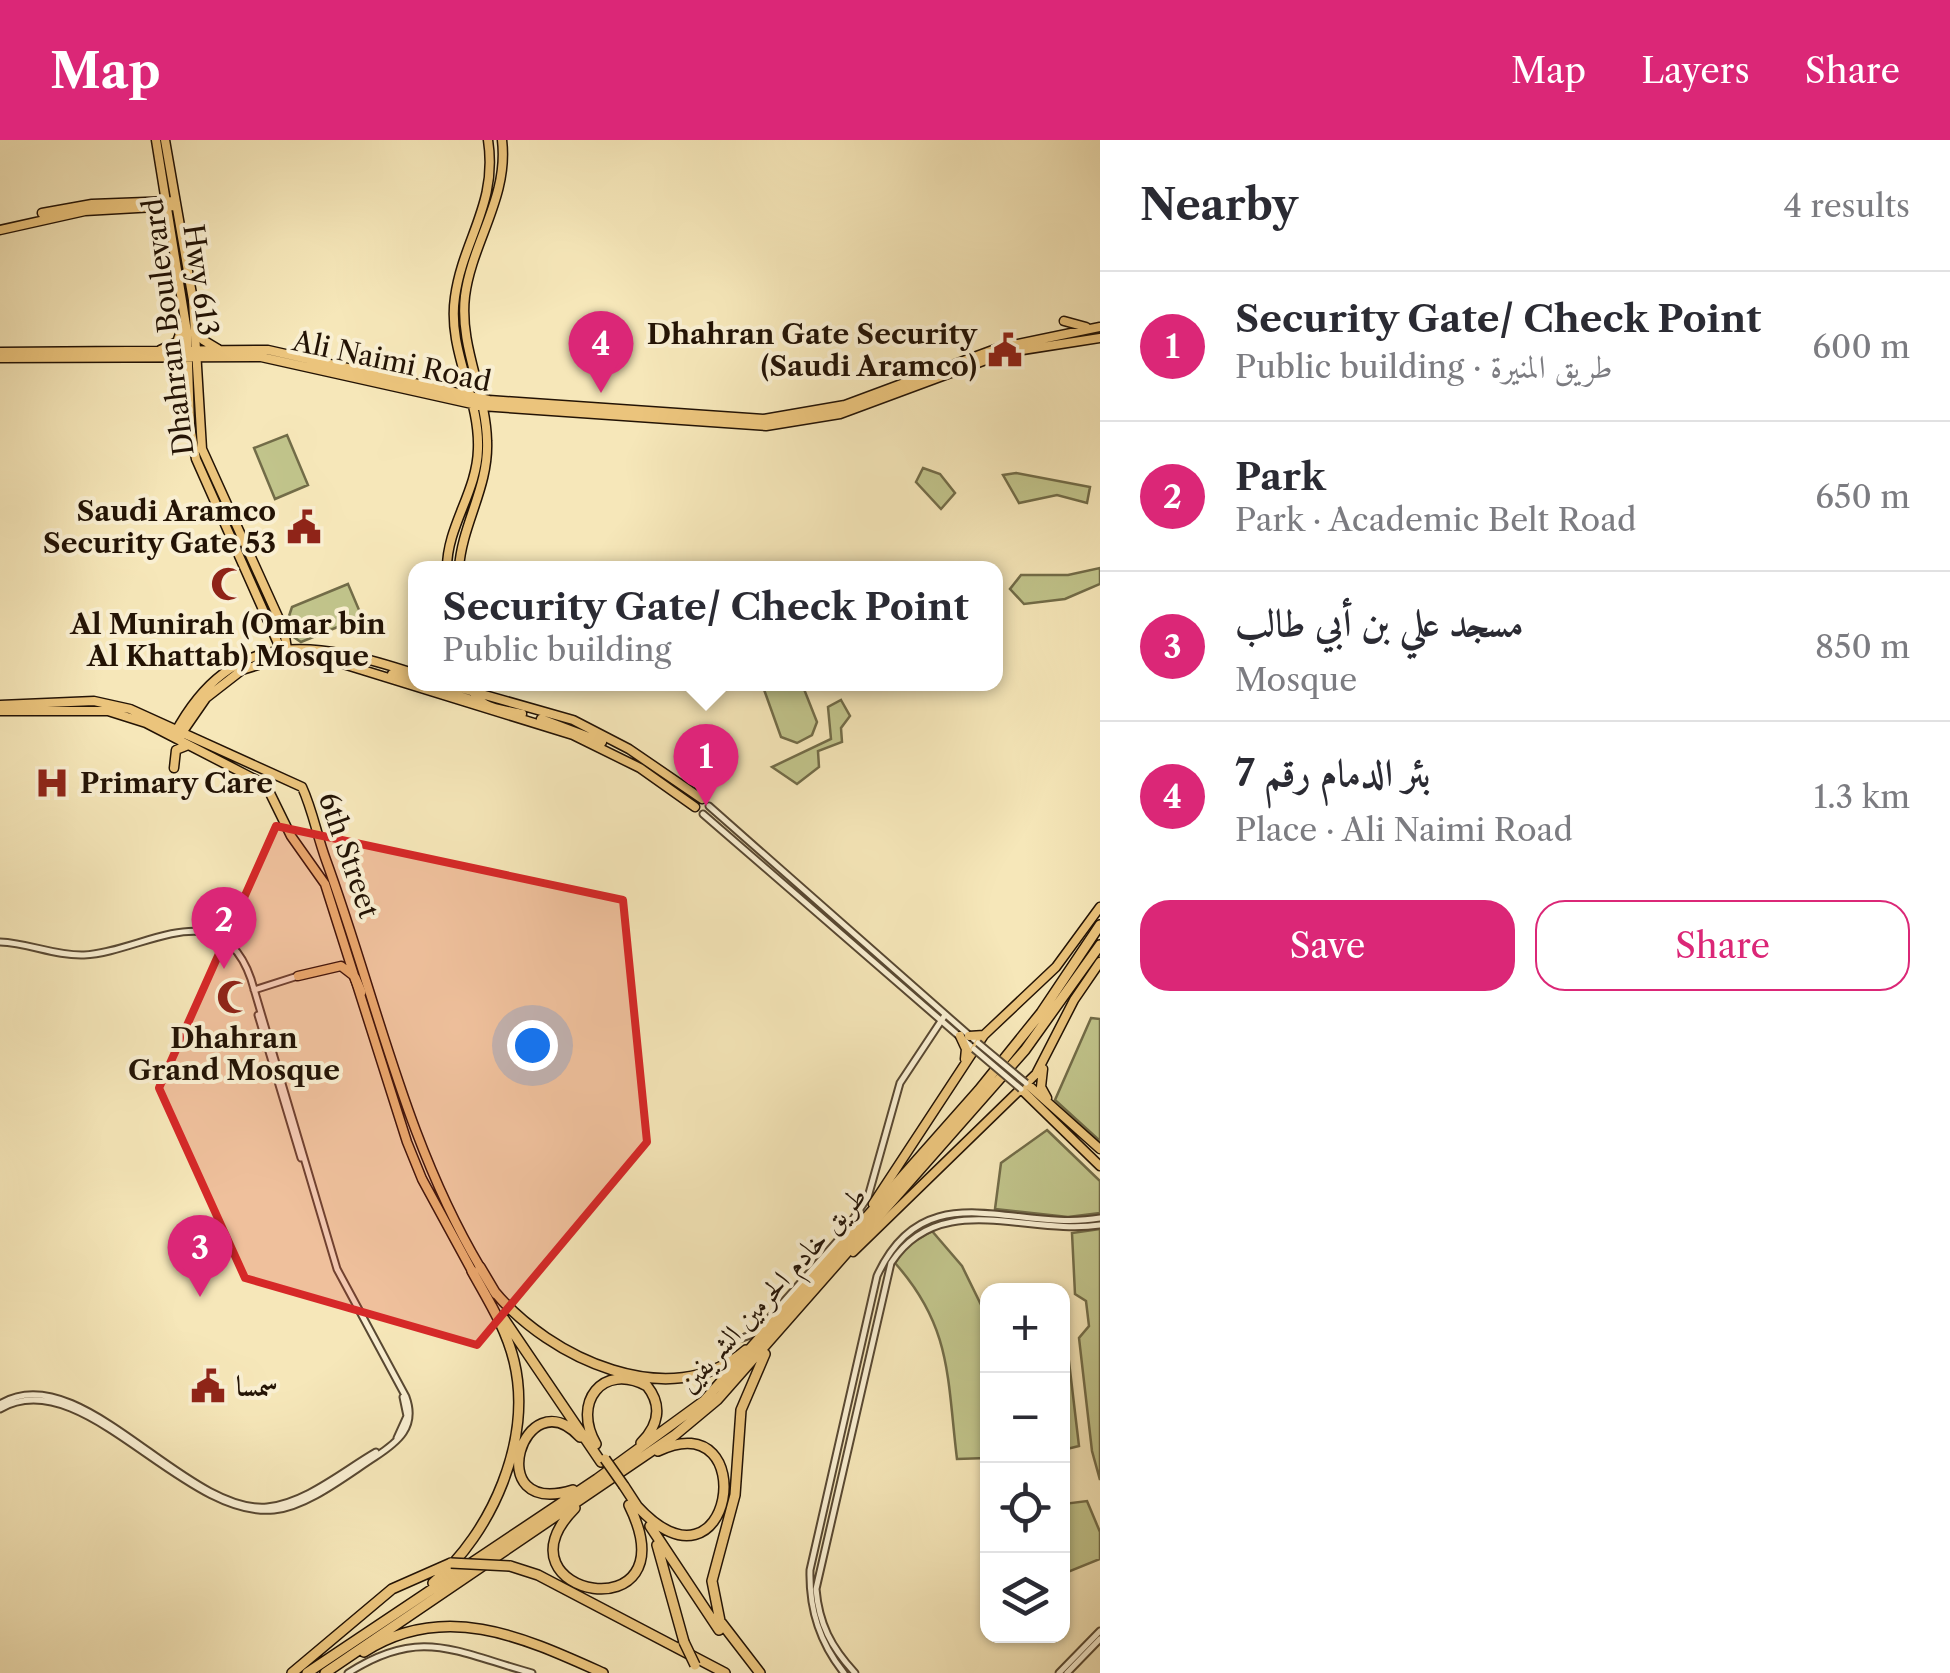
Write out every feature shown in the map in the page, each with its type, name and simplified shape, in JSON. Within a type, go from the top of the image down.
[{"type":"highway","name":"طريق خادم الحرمين الشريفين","points":[[325,1673],[591,1492],[704,1402],[781,1318],[1041,1014],[1100,926]]},
{"type":"highway","name":"طريق خادم الحرمين الشريفين","points":[[307,1673],[717,1400],[1025,1050],[1100,945]]},
{"type":"highway","points":[[355,978],[360,992]]},
{"type":"highway","points":[[476,1269],[524,1324],[553,1345],[663,1379],[692,1378],[718,1369],[781,1318]]},
{"type":"highway","points":[[476,1269],[622,1487],[663,1558],[684,1642],[698,1669]]},
{"type":"highway","points":[[399,1609],[469,1547],[489,1514],[511,1449],[518,1404],[515,1364],[476,1269]]},
{"type":"highway","points":[[494,1291],[602,1457]]},
{"type":"highway","points":[[759,1673],[720,1621],[712,1582],[735,1494],[741,1410],[761,1360],[798,1311]]},
{"type":"highway","points":[[602,1457],[585,1415],[592,1394],[618,1378],[638,1382],[653,1394],[656,1421],[626,1464]]},
{"type":"highway","points":[[597,1479],[563,1494],[544,1494],[521,1476],[518,1452],[528,1433],[555,1424],[575,1431],[602,1457]]},
{"type":"highway","points":[[626,1464],[668,1446],[692,1445],[711,1453],[726,1482],[721,1512],[708,1527],[689,1534],[661,1530],[633,1505]]},
{"type":"highway","points":[[591,1492],[563,1521],[554,1541],[556,1564],[582,1589],[614,1588],[638,1568],[644,1542],[633,1505]]},
{"type":"highway","points":[[633,1505],[720,1630],[759,1673]]},
{"type":"highway","points":[[292,1673],[392,1589],[421,1572],[451,1563],[478,1561],[538,1575],[726,1673]]},
{"type":"highway","points":[[333,1673],[388,1639],[448,1625],[512,1634],[602,1673]]},
{"type":"main road","name":"Hwy 613","points":[[156,140],[172,203],[183,307],[193,355],[189,372],[190,427],[202,478],[239,551],[277,650]]},
{"type":"main road","name":"Dhahran Boulevard","points":[[165,140],[172,203],[194,316],[200,434],[209,470],[284,630],[286,653]]},
{"type":"main road","points":[[488,140],[488,196],[455,298],[454,323],[463,369],[488,439]]},
{"type":"main road","points":[[448,561],[450,541],[476,472],[476,402],[466,339],[465,296],[471,267],[499,193],[502,140]]},
{"type":"main road","points":[[142,205],[159,186],[161,165]]},
{"type":"main road","points":[[1,227],[82,206],[172,203]]},
{"type":"main road","points":[[142,205],[161,212],[172,224]]},
{"type":"main road","points":[[146,352],[177,342],[183,307]]},
{"type":"main road","points":[[194,316],[206,344],[227,351]]},
{"type":"main road","points":[[1064,320],[1073,326],[1100,327]]},
{"type":"main road","name":"Ali Naimi Road","points":[[0,355],[146,352],[290,361],[450,400],[789,417],[845,405],[1004,350],[1100,327]]},
{"type":"main road","name":"Ali Naimi Road","points":[[0,355],[166,358],[227,351],[298,355],[516,409],[792,424],[855,409],[1004,350],[1100,338]]},
{"type":"main road","points":[[197,380],[204,363],[218,357]]},
{"type":"main road","points":[[166,358],[183,363],[189,372]]},
{"type":"main road","points":[[441,391],[458,387],[463,369]]},
{"type":"main road","points":[[473,373],[486,395],[508,402]]},
{"type":"main road","points":[[450,400],[469,410],[476,423]]},
{"type":"main road","points":[[461,561],[464,537],[484,479],[494,415],[516,409]]},
{"type":"main road","points":[[177,736],[208,683],[265,648],[269,629]]},
{"type":"main road","points":[[148,718],[167,722],[189,714],[242,670],[286,653],[326,648],[408,672]]},
{"type":"main road","points":[[250,657],[277,650],[408,679]]},
{"type":"main road","points":[[358,666],[408,684]]},
{"type":"main road","points":[[427,691],[573,735],[640,768]]},
{"type":"main road","points":[[492,691],[508,702]]},
{"type":"main road","points":[[476,692],[586,734],[699,810]]},
{"type":"main road","points":[[476,692],[573,720],[602,734],[706,803]]},
{"type":"main road","name":"6th Street","points":[[0,708],[94,702],[148,718],[266,785],[291,836],[325,884],[356,958]]},
{"type":"main road","name":"6th Street","points":[[0,708],[108,711],[297,784],[313,813],[356,958]]},
{"type":"main road","points":[[189,714],[191,735],[206,746]]},
{"type":"main road","points":[[174,768],[177,748],[193,747]]},
{"type":"main road","points":[[846,1243],[984,1035],[1056,968],[1100,907]]},
{"type":"main road","points":[[356,958],[360,992],[422,1179],[476,1269]]},
{"type":"main road","points":[[356,958],[415,1135],[476,1269]]},
{"type":"main road","points":[[1048,1102],[1041,1087],[1045,1062],[1074,1000],[1100,962]]},
{"type":"main road","points":[[298,976],[341,966],[355,978]]},
{"type":"main road","points":[[961,1068],[967,1053],[964,1036],[984,1035]]},
{"type":"main road","points":[[815,1292],[1045,1062]]},
{"type":"main road","points":[[1023,1086],[1048,1102],[1100,1149]]},
{"type":"main road","points":[[1023,1086],[1100,1166]]},
{"type":"main road","points":[[1007,1102],[1037,1104]]},
{"type":"street","points":[[706,803],[940,1015]]},
{"type":"street","points":[[699,810],[1023,1086]]},
{"type":"street","points":[[0,944],[79,955],[176,931],[200,931],[236,951],[253,991],[338,1269],[408,1401],[405,1433],[367,1462],[277,1510],[252,1510],[214,1497],[93,1418],[28,1398],[0,1406]]},
{"type":"street","points":[[253,991],[356,958]]},
{"type":"street","points":[[742,1338],[756,1333],[768,1320],[840,1238],[868,1198],[900,1083],[940,1015]]},
{"type":"street","points":[[844,1673],[819,1633],[812,1610],[810,1570],[877,1276],[886,1258],[912,1228],[958,1211],[1065,1222],[1100,1221]]},
{"type":"street","points":[[854,1673],[834,1652],[824,1631],[818,1610],[817,1572],[891,1264],[915,1236],[958,1218],[1064,1229],[1100,1221]]},
{"type":"street","points":[[1059,1673],[1100,1631]]},
{"type":"street","points":[[1067,1673],[1100,1639]]},
{"type":"street","points":[[348,1673],[383,1651],[406,1646],[434,1646],[532,1673]]},
{"type":"highlighted area","points":[[276,826],[623,900],[647,1142],[477,1345],[245,1278],[159,1088]]},
{"type":"green space","points":[[287,435],[308,485],[275,499],[254,448]]},
{"type":"green space","points":[[923,468],[940,474],[955,493],[941,509],[916,482]]},
{"type":"green space","points":[[1016,473],[1090,487],[1087,503],[1057,495],[1019,503],[1003,475]]},
{"type":"green space","points":[[1100,568],[1100,584],[1065,599],[1024,604],[1010,589],[1021,575],[1068,575]]},
{"type":"green space","points":[[348,584],[362,617],[301,642],[292,636],[287,622],[292,607]]},
{"type":"green space","points":[[765,691],[805,691],[817,722],[812,735],[797,743],[781,737]]},
{"type":"green space","points":[[841,700],[850,716],[841,728],[842,742],[818,751],[819,767],[797,784],[772,767],[831,739],[828,707]]},
{"type":"green space","points":[[1091,1018],[1100,1019],[1100,1141],[1055,1100]]},
{"type":"green space","points":[[1047,1130],[1100,1181],[1100,1213],[1068,1217],[995,1209],[1001,1163]]},
{"type":"green space","points":[[1100,1229],[1100,1480],[1092,1451],[1079,1338],[1089,1326],[1086,1301],[1075,1294],[1072,1233]]},
{"type":"green space","points":[[932,1231],[962,1266],[980,1303],[980,1458],[957,1459],[948,1378],[937,1332],[914,1286],[895,1263],[907,1246]]},
{"type":"green space","points":[[1070,1370],[1079,1446],[1070,1448]]},
{"type":"green space","points":[[1087,1501],[1100,1532],[1100,1559],[1070,1571],[1070,1553],[1070,1503]]},
{"type":"place","name":"Dhahran Gate Security (Saudi Aramco)","points":[[1005,350]]},
{"type":"place","name":"بئر الدمام رقم 7","points":[[601,393]]},
{"type":"place","name":"Saudi Aramco Security Gate 53","points":[[304,527]]},
{"type":"place","name":"Al Munirah (Omar bin Al Khattab) Mosque","points":[[228,584]]},
{"type":"place","name":"Primary Care","points":[[52,783]]},
{"type":"place","name":"Security Gate/ Check Point","points":[[706,806]]},
{"type":"place","name":"Park","points":[[224,969]]},
{"type":"place","name":"Dhahran Grand Mosque","points":[[234,997]]},
{"type":"place","name":"مسجد علي بن أبي طالب","points":[[200,1297]]},
{"type":"place","name":"سمسا","points":[[208,1386]]}]
